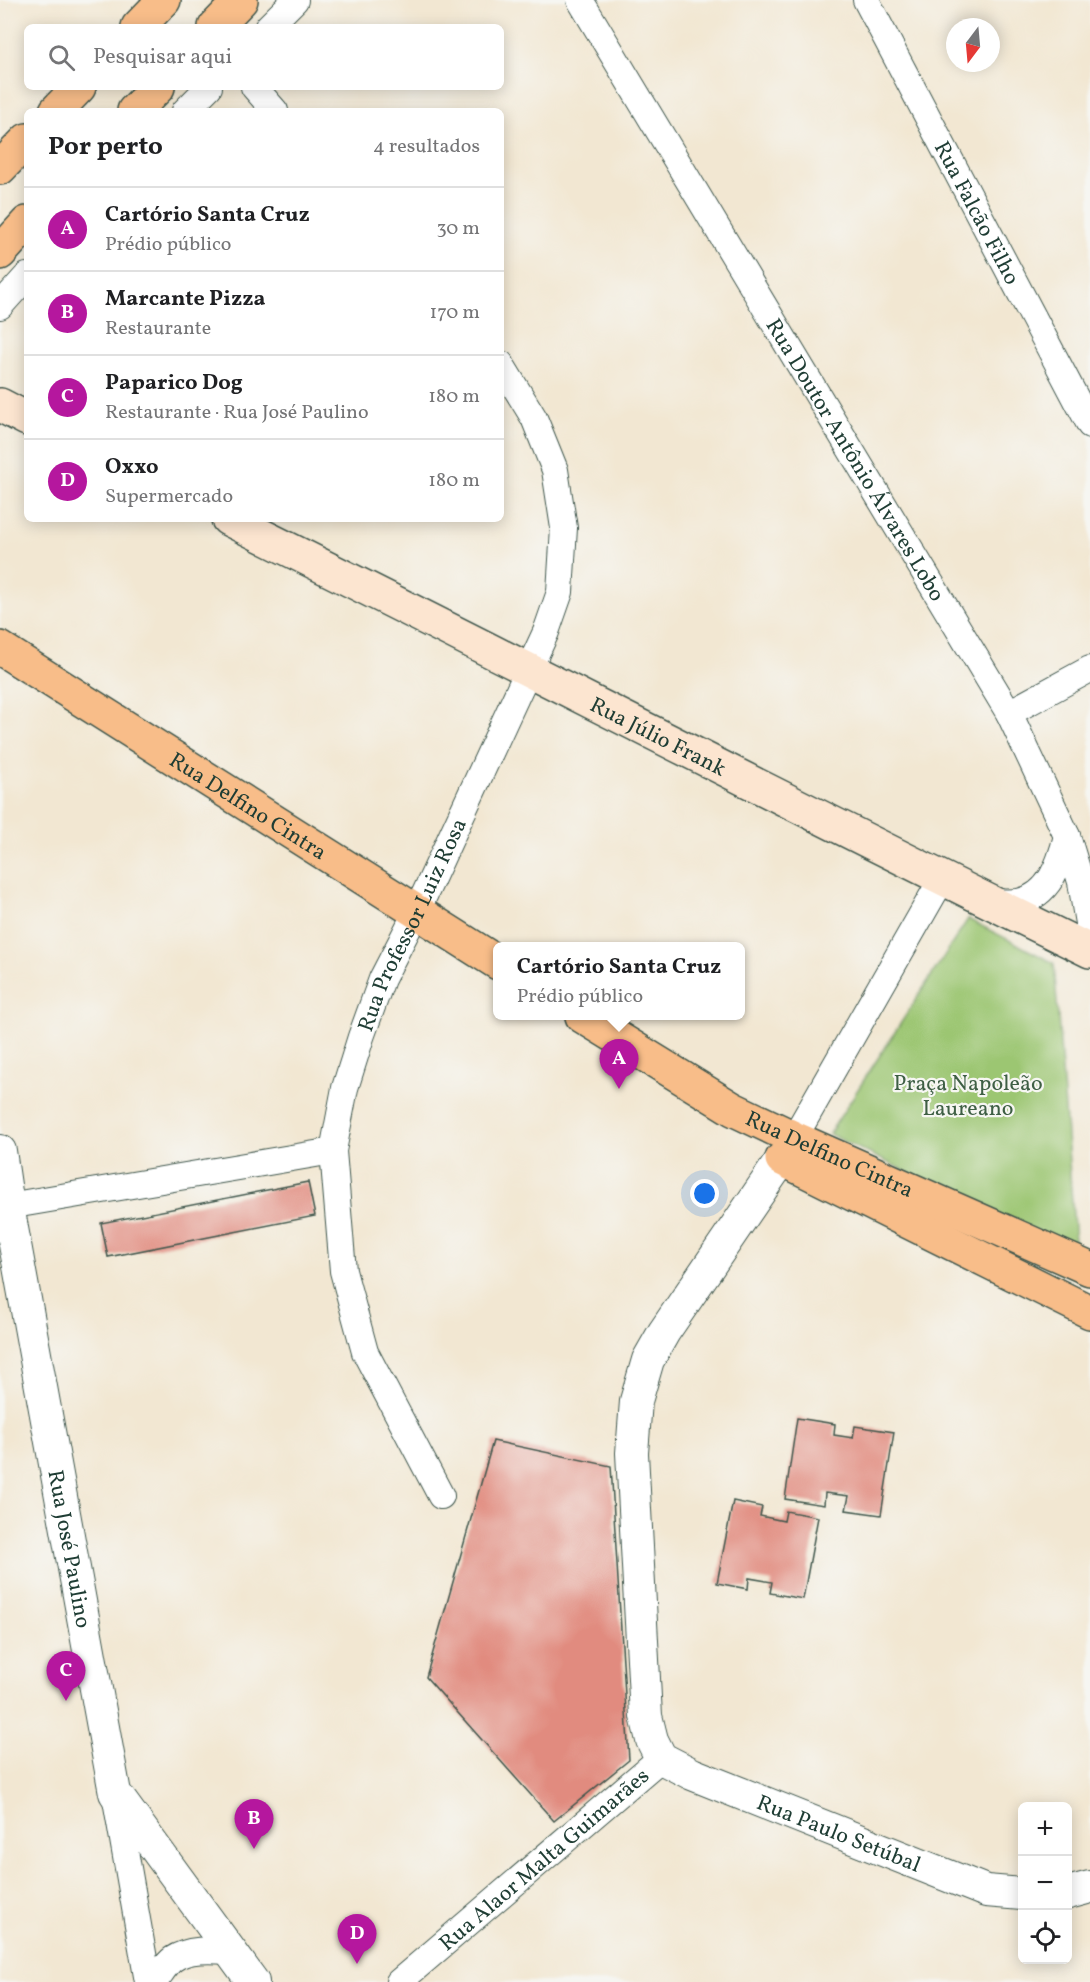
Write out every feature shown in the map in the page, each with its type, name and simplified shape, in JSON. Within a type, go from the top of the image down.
[{"type":"main road","points":[[141,24],[164,0]]},
{"type":"main road","points":[[218,24],[241,0]]},
{"type":"main road","points":[[59,108],[76,90]]},
{"type":"main road","points":[[137,108],[155,90]]},
{"type":"main road","points":[[0,168],[24,143]]},
{"type":"main road","points":[[0,253],[24,226]]},
{"type":"main road","points":[[0,405],[24,417]]},
{"type":"main road","name":"Rua Júlio Frank","points":[[234,522],[942,879],[1090,951]]},
{"type":"main road","name":"Rua Delfino Cintra","points":[[0,648],[493,960]]},
{"type":"main road","name":"Rua Delfino Cintra","points":[[588,1020],[733,1109],[788,1148],[1090,1269]]},
{"type":"main road","points":[[788,1148],[1090,1312]]},
{"type":"street","points":[[271,24],[295,0]]},
{"type":"street","name":"Rua Doutor Antônio Álvares Lobo","points":[[580,0],[1009,713],[1067,836],[1081,882],[1090,935]]},
{"type":"street","name":"Rua Falcão Filho","points":[[866,0],[1090,425]]},
{"type":"street","points":[[189,108],[206,90]]},
{"type":"street","points":[[257,90],[272,108]]},
{"type":"street","points":[[0,306],[24,279]]},
{"type":"street","name":"Rua Professor Luiz Rosa","points":[[441,1496],[365,1352],[343,1271],[333,1151],[345,1088],[382,979],[416,913],[546,632],[560,592],[564,528],[555,470],[534,418],[504,369]]},
{"type":"street","points":[[1009,713],[1090,669]]},
{"type":"street","points":[[989,902],[1018,902],[1034,896],[1045,887],[1059,864],[1067,836]]},
{"type":"street","points":[[661,1758],[652,1740],[646,1716],[632,1453],[636,1401],[648,1360],[664,1332],[788,1148],[942,879]]},
{"type":"street","name":"Rua José Paulino","points":[[0,1151],[148,1982]]},
{"type":"street","points":[[8,1206],[333,1151]]},
{"type":"street","name":"Rua Paulo Setúbal","points":[[661,1758],[692,1774],[986,1891],[1018,1894]]},
{"type":"street","name":"Rua Alaor Malta Guimarães","points":[[399,1982],[661,1758]]},
{"type":"street","points":[[115,1793],[252,1982]]},
{"type":"street","points":[[1072,1892],[1090,1887]]},
{"type":"street","points":[[154,1982],[171,1960],[187,1953],[212,1950],[230,1952]]},
{"type":"green space","name":"Praça Napoleão Laureano","points":[[968,919],[1054,963],[1076,1254],[829,1134]]},
{"type":"building","points":[[308,1182],[315,1216],[108,1257],[101,1223]]},
{"type":"building","points":[[797,1418],[835,1424],[834,1435],[853,1438],[855,1426],[894,1432],[881,1515],[846,1510],[849,1496],[825,1493],[824,1505],[785,1499]]},
{"type":"building","points":[[493,1441],[611,1466],[629,1760],[554,1821],[426,1677]]},
{"type":"building","points":[[733,1501],[762,1507],[760,1516],[784,1521],[786,1511],[818,1517],[803,1599],[770,1593],[772,1582],[749,1578],[748,1589],[717,1583]]},
{"type":"place","name":"Cartório Santa Cruz","points":[[619,1089]]},
{"type":"place","name":"Paparico Dog","points":[[66,1701]]},
{"type":"place","name":"Marcante Pizza","points":[[254,1849]]},
{"type":"place","name":"Oxxo","points":[[357,1964]]}]
